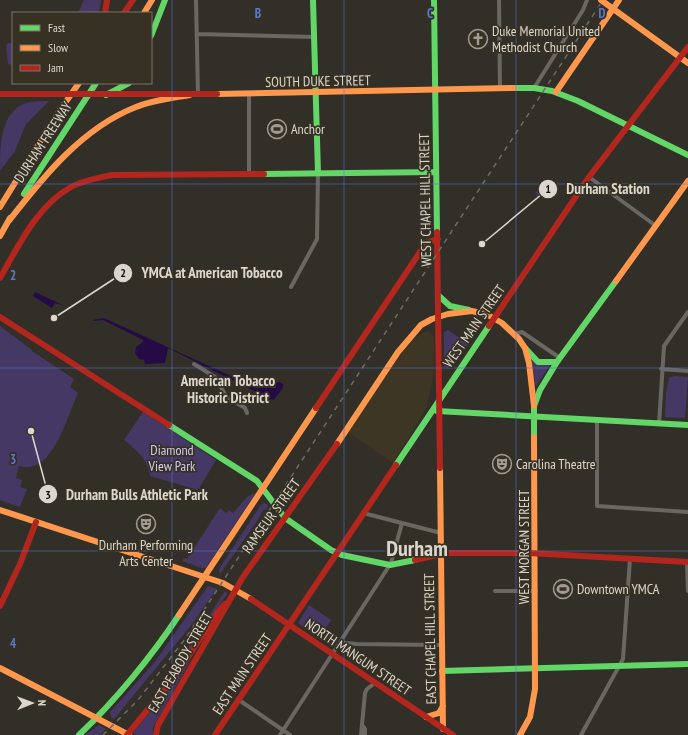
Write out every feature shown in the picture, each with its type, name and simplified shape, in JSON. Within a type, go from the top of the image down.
[{"type":"main road","points":[[105,12],[107,0]]},
{"type":"main road","points":[[125,12],[133,0]]},
{"type":"main road","points":[[145,12],[152,0]]},
{"type":"main road","points":[[152,33],[165,0]]},
{"type":"main road","points":[[314,0],[318,173]]},
{"type":"main road","name":"WEST CHAPEL HILL STREET","points":[[434,0],[439,296],[439,399]]},
{"type":"main road","points":[[601,0],[688,63]]},
{"type":"main road","points":[[556,92],[619,0]]},
{"type":"main road","name":"WEST MAIN STREET","points":[[289,626],[336,553],[589,177],[688,47]]},
{"type":"main road","points":[[60,110],[74,84]]},
{"type":"main road","name":"DURHAM FREEWAY","points":[[0,207],[60,110],[78,84]]},
{"type":"main road","name":"DURHAM FREEWAY","points":[[0,236],[36,175],[95,84]]},
{"type":"main road","points":[[106,95],[127,84]]},
{"type":"main road","name":"SOUTH DUKE STREET","points":[[0,94],[248,95],[534,88],[556,92],[688,155]]},
{"type":"main road","points":[[8,222],[29,194],[59,161],[98,128],[136,108],[190,95]]},
{"type":"main road","points":[[0,278],[29,228],[39,214],[53,199],[74,185],[94,178],[112,174],[436,172]]},
{"type":"main road","name":"WEST MORGAN STREET","points":[[520,735],[530,717],[534,704],[536,669],[534,406],[540,390],[559,360],[688,181]]},
{"type":"main road","points":[[79,735],[97,718],[161,642],[206,577],[422,249],[428,242],[438,239]]},
{"type":"main road","points":[[439,296],[450,306],[463,307],[495,318],[514,334],[538,362],[559,360]]},
{"type":"main road","name":"RAMSEUR STREET","points":[[128,735],[176,675],[217,613],[227,602],[330,456],[407,340],[421,325],[438,317],[472,311]]},
{"type":"main road","points":[[0,316],[257,481],[264,488],[285,518],[336,553],[390,565],[441,554],[536,554],[688,562]]},
{"type":"main road","points":[[525,348],[529,363],[534,406]]},
{"type":"main road","name":"EAST CHAPEL HILL STREET","points":[[439,399],[443,732]]},
{"type":"main road","points":[[431,411],[534,415],[597,421],[688,425]]},
{"type":"main road","name":"NORTH MANGUM STREET","points":[[0,510],[206,577],[235,590],[426,717],[443,732],[453,735]]},
{"type":"main road","points":[[0,606],[20,564],[36,522]]},
{"type":"main road","name":"EAST PEABODY STREET","points":[[156,735],[158,725],[227,602]]},
{"type":"main road","name":"EAST MAIN STREET","points":[[215,735],[289,626]]},
{"type":"main road","points":[[442,671],[688,664]]},
{"type":"main road","points":[[0,668],[128,735]]},
{"type":"main road","points":[[426,717],[438,713],[443,706]]},
{"type":"street","points":[[196,0],[198,95]]},
{"type":"street","points":[[499,0],[500,89]]},
{"type":"street","points":[[534,88],[588,0]]},
{"type":"street","points":[[197,34],[315,37]]},
{"type":"street","points":[[248,95],[249,174]]},
{"type":"street","points":[[291,287],[317,239],[318,173]]},
{"type":"street","points":[[589,177],[656,226]]},
{"type":"street","points":[[659,424],[661,369],[664,346],[688,312]]},
{"type":"street","points":[[514,334],[522,332],[559,360]]},
{"type":"street","points":[[194,364],[215,377],[226,396],[245,408],[247,413]]},
{"type":"street","points":[[661,369],[688,371]]},
{"type":"street","points":[[597,421],[597,506],[688,512]]},
{"type":"street","points":[[363,513],[441,533]]},
{"type":"street","points":[[280,735],[390,565],[402,523]]},
{"type":"street","points":[[581,735],[620,666],[624,656],[630,559]]},
{"type":"street","points":[[688,562],[688,591]]},
{"type":"street","points":[[495,591],[536,591]]},
{"type":"street","points":[[341,640],[345,643],[357,644],[442,645]]},
{"type":"street","points":[[361,735],[365,693],[368,687],[375,684]]},
{"type":"street","points":[[239,700],[290,735]]},
{"type":"street","points":[[363,726],[365,729],[365,735]]},
{"type":"shaded area","points":[[35,292],[65,306],[55,303],[52,308],[33,296]]},
{"type":"shaded area","points":[[104,318],[257,388],[276,388],[276,382],[280,382],[283,384],[283,388],[274,400],[271,399],[269,402],[263,399],[264,396],[168,348],[165,363],[145,364],[144,360],[139,359],[135,353],[136,347],[143,342],[143,340],[103,320],[93,321]]},
{"type":"shaded area","points":[[429,331],[434,338],[433,376],[427,407],[393,463],[348,432],[407,345],[422,333]]},
{"type":"green space","points":[[84,0],[101,0],[99,12],[78,12]]},
{"type":"green space","points":[[8,43],[12,43],[12,65],[8,64],[6,46]]},
{"type":"green space","points":[[49,101],[26,124],[15,151],[0,171],[1,143],[6,123],[10,115],[24,104]]},
{"type":"green space","points":[[539,188],[547,193],[545,198],[535,194]]},
{"type":"green space","points":[[0,326],[32,351],[74,379],[70,387],[78,393],[57,442],[50,453],[41,462],[31,467],[19,466],[16,478],[22,480],[20,487],[27,489],[20,507],[0,500]]},
{"type":"green space","points":[[448,330],[468,344],[451,369],[444,367],[444,332]]},
{"type":"green space","points":[[532,361],[551,364],[536,386],[535,384]]},
{"type":"green space","points":[[674,376],[688,377],[685,418],[665,417],[666,392],[669,378]]},
{"type":"green space","name":"Diamond View Park","points":[[143,412],[216,460],[198,490],[150,476],[144,460],[124,440]]},
{"type":"green space","points":[[256,492],[206,568],[182,561],[184,558],[187,559],[220,508],[226,513],[229,510],[233,513],[247,497]]},
{"type":"green space","points":[[264,503],[268,505],[267,509],[263,510],[220,574],[219,570],[221,566],[260,506]]},
{"type":"green space","points":[[208,586],[217,589],[189,628],[114,719],[111,717],[110,712],[154,663]]},
{"type":"green space","points":[[225,591],[227,594],[166,682]]},
{"type":"green space","points":[[309,605],[331,620],[326,628],[337,635],[331,645],[298,623]]},
{"type":"green space","points":[[192,658],[153,727],[153,735],[136,735],[133,733],[164,695]]},
{"type":"green space","points":[[99,725],[106,729],[100,735],[85,735]]},
{"type":"railway","points":[[103,735],[138,700],[185,639],[603,0]]},
{"type":"traffic: fast","points":[[152,33],[165,0]]},
{"type":"traffic: fast","points":[[313,0],[318,173]]},
{"type":"traffic: fast","points":[[434,0],[437,232]]},
{"type":"traffic: fast","points":[[24,194],[95,84]]},
{"type":"traffic: fast","points":[[106,95],[127,84]]},
{"type":"traffic: fast","points":[[514,88],[534,88],[552,91],[578,101],[688,155]]},
{"type":"traffic: fast","points":[[264,174],[436,172]]},
{"type":"traffic: fast","points":[[534,437],[534,406],[540,390],[557,362],[616,281]]},
{"type":"traffic: fast","points":[[439,296],[450,306],[469,310]]},
{"type":"traffic: fast","points":[[396,465],[489,326]]},
{"type":"traffic: fast","points":[[526,349],[538,362],[557,362]]},
{"type":"traffic: fast","points":[[437,411],[688,425]]},
{"type":"traffic: fast","points":[[169,425],[257,481],[285,518],[331,550],[342,555],[390,565],[415,560]]},
{"type":"traffic: fast","points":[[79,735],[93,722],[132,678],[179,615]]},
{"type":"traffic: fast","points":[[442,671],[688,664]]},
{"type":"traffic: slow","points":[[145,12],[152,0]]},
{"type":"traffic: slow","points":[[601,0],[688,63]]},
{"type":"traffic: slow","points":[[556,92],[619,0]]},
{"type":"traffic: slow","points":[[0,207],[60,110],[78,84]]},
{"type":"traffic: slow","points":[[217,94],[514,88]]},
{"type":"traffic: slow","points":[[8,222],[50,171],[81,141],[98,128],[116,116],[136,107],[190,95]]},
{"type":"traffic: slow","points":[[616,281],[688,181]]},
{"type":"traffic: slow","points":[[0,236],[10,218]]},
{"type":"traffic: slow","points":[[337,444],[398,352],[421,325],[432,319],[448,314],[472,311],[488,315],[502,323],[519,339],[525,348],[529,363],[534,406]]},
{"type":"traffic: slow","points":[[179,615],[316,408]]},
{"type":"traffic: slow","points":[[520,735],[530,717],[535,689],[534,437]]},
{"type":"traffic: slow","points":[[440,468],[443,729]]},
{"type":"traffic: slow","points":[[0,510],[223,583],[251,599]]},
{"type":"traffic: slow","points":[[0,668],[129,735]]},
{"type":"traffic: slow","points":[[426,717],[439,713],[443,706]]},
{"type":"traffic: jam","points":[[105,12],[107,0]]},
{"type":"traffic: jam","points":[[125,12],[133,0]]},
{"type":"traffic: jam","points":[[489,326],[589,177],[688,47]]},
{"type":"traffic: jam","points":[[0,94],[217,94]]},
{"type":"traffic: jam","points":[[0,278],[30,227],[39,215],[59,195],[71,187],[81,183],[112,175],[264,174]]},
{"type":"traffic: jam","points":[[437,232],[440,468]]},
{"type":"traffic: jam","points":[[316,408],[422,249],[428,242],[438,239]]},
{"type":"traffic: jam","points":[[0,317],[169,425]]},
{"type":"traffic: jam","points":[[156,735],[158,725],[243,577],[337,444]]},
{"type":"traffic: jam","points":[[215,735],[396,465]]},
{"type":"traffic: jam","points":[[0,606],[20,564],[36,522]]},
{"type":"traffic: jam","points":[[415,560],[446,553],[529,553],[688,562]]},
{"type":"traffic: jam","points":[[251,599],[453,735]]},
{"type":"traffic: jam","points":[[127,735],[176,675],[217,613],[225,604]]},
{"type":"place","name":"Duke Memorial United Methodist Church","points":[[478,39]]},
{"type":"place","name":"Anchor","points":[[277,129]]},
{"type":"place","name":"Durham Station","points":[[482,244]]},
{"type":"place","name":"YMCA at American Tobacco","points":[[54,318]]},
{"type":"place","name":"Durham Bulls Athletic Park","points":[[31,431]]},
{"type":"place","name":"Carolina Theatre","points":[[502,464]]},
{"type":"place","name":"Durham Performing Arts Center","points":[[146,524]]},
{"type":"place","name":"Downtown YMCA","points":[[563,589]]},
{"type":"district","name":"American Tobacco Historic District","points":[[228,388]]},
{"type":"district","name":"Durham","points":[[417,548]]}]
